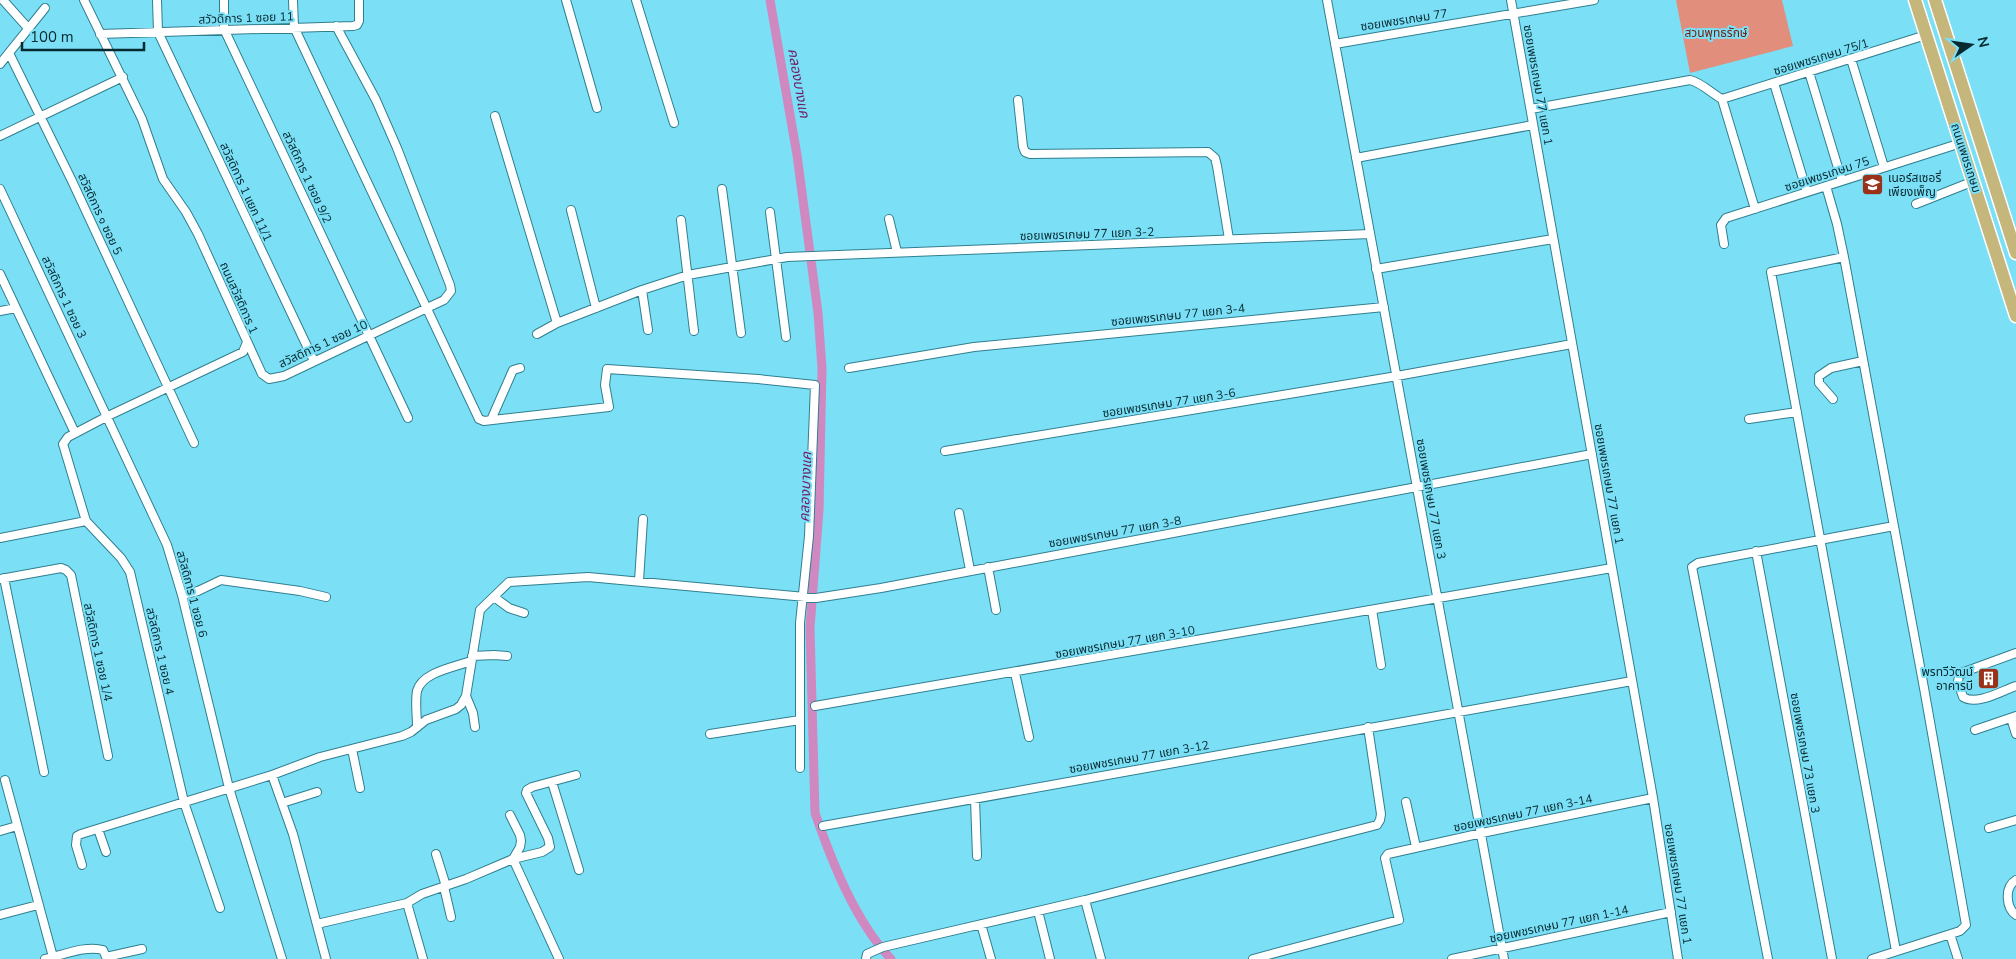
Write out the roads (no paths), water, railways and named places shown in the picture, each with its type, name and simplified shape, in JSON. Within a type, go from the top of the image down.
[{"type":"main road","name":"ถนนเพชรเกษม","points":[[1915,0],[2016,316]]},
{"type":"main road","name":"ถนนเพชรเกษม","points":[[1935,0],[2016,253]]},
{"type":"street","points":[[3,0],[28,28]]},
{"type":"street","points":[[157,0],[158,32]]},
{"type":"street","points":[[224,0],[224,29]]},
{"type":"street","points":[[293,0],[294,27],[476,415],[484,422],[609,407],[605,385],[607,369],[758,379],[815,385],[809,536],[802,596],[800,768]]},
{"type":"street","name":"สวัวดิการ 1 ซอย 11","points":[[100,34],[357,25],[360,21],[359,0]]},
{"type":"street","points":[[566,0],[597,108]]},
{"type":"street","points":[[636,0],[674,123]]},
{"type":"street","name":"ซอยเพชรเกษม 77 แยก 3","points":[[1327,0],[1504,959]]},
{"type":"street","name":"ซอยเพชรเกษม 77 แยก 1","points":[[1512,0],[1653,798],[1678,959]]},
{"type":"street","name":"ซอยเพชรเกษม 77","points":[[1335,44],[1594,0]]},
{"type":"street","name":"ถนนสวัสดิการ 1","points":[[76,433],[243,352],[247,342],[198,234],[163,178],[142,119],[86,2]]},
{"type":"street","points":[[0,64],[45,8]]},
{"type":"street","name":"สวัสดิการ 1 ซอย 10","points":[[247,342],[262,374],[269,379],[284,376],[444,300],[449,295],[450,285],[393,140],[376,100],[336,26]]},
{"type":"street","name":"สวัสดิการ 1 ซอย 9/2","points":[[224,29],[408,418]]},
{"type":"street","name":"สวัสดิการ 1 แยก 11/1","points":[[158,32],[314,361]]},
{"type":"street","name":"ซอยเพชรเกษม 75/1","points":[[1722,99],[1926,35]]},
{"type":"street","name":"สวัสดิการ ๑ ซอย 5","points":[[9,53],[41,115],[194,443]]},
{"type":"street","points":[[1851,59],[1884,167]]},
{"type":"street","points":[[1809,72],[1842,181]]},
{"type":"street","points":[[0,136],[122,78]]},
{"type":"street","points":[[1530,109],[1690,80],[1698,82],[1712,94],[1722,99],[1755,209]]},
{"type":"street","points":[[1774,83],[1807,192]]},
{"type":"street","points":[[1018,100],[1023,147],[1025,152],[1030,154],[1208,152],[1215,158],[1217,166],[1229,239]]},
{"type":"street","points":[[494,116],[557,322]]},
{"type":"street","points":[[1356,158],[1534,125]]},
{"type":"street","name":"ซอยเพชรเกษม 75","points":[[1724,244],[1721,229],[1726,218],[1961,143]]},
{"type":"street","points":[[1916,204],[1974,181]]},
{"type":"street","points":[[1826,186],[1837,224],[1864,362],[1965,918],[1964,928],[1872,959]]},
{"type":"street","points":[[722,188],[741,333]]},
{"type":"street","name":"สวัสดิการ 1 ซอย 3","points":[[0,189],[108,416]]},
{"type":"street","points":[[571,210],[596,308]]},
{"type":"street","points":[[770,212],[786,337]]},
{"type":"street","points":[[889,219],[896,252]]},
{"type":"street","points":[[681,220],[694,331]]},
{"type":"street","name":"ซอยเพชรเกษม 77 แยก 3-2","points":[[537,334],[557,322],[688,275],[775,259],[896,252],[1370,234]]},
{"type":"street","points":[[1376,270],[1553,239]]},
{"type":"street","points":[[1844,257],[1771,272],[1896,952]]},
{"type":"street","points":[[0,274],[76,433],[68,437],[63,444],[86,521],[0,538]]},
{"type":"street","points":[[642,290],[648,330]]},
{"type":"street","name":"ซอยเพชรเกษม 77 แยก 3-4","points":[[849,368],[974,347],[1384,307]]},
{"type":"street","points":[[0,311],[16,308]]},
{"type":"street","name":"ซอยเพชรเกษม 77 แยก 3-6","points":[[945,451],[1397,376],[1572,344]]},
{"type":"street","points":[[1833,398],[1819,383],[1820,376],[1832,368],[1864,362]]},
{"type":"street","points":[[491,420],[513,370],[520,368]]},
{"type":"street","points":[[1749,420],[1797,412]]},
{"type":"street","name":"สวัสดิการ 1 ซอย 6","points":[[108,416],[164,536],[182,595],[229,788],[282,959]]},
{"type":"street","name":"ซอยเพชรเกษม 77 แยก 3-8","points":[[466,696],[480,610],[509,582],[518,580],[588,577],[816,598],[1592,454]]},
{"type":"street","points":[[959,513],[970,570]]},
{"type":"street","points":[[639,581],[643,519]]},
{"type":"street","name":"สวัสดิการ 1 ซอย 4","points":[[86,521],[120,558],[130,572],[184,802],[220,908]]},
{"type":"street","points":[[1768,959],[1692,567],[1698,563],[1756,551],[1894,526]]},
{"type":"street","name":"ซอยเพชรเกษม 73 แยก 3","points":[[1756,551],[1832,959]]},
{"type":"street","points":[[988,567],[996,610]]},
{"type":"street","name":"สวัสดิการ 1 ซอย 1/4","points":[[2,578],[61,568],[71,575],[108,756]]},
{"type":"street","name":"ซอยเพชรเกษม 77 แยก 3-10","points":[[815,706],[1015,673],[1612,568]]},
{"type":"street","points":[[2,578],[44,772]]},
{"type":"street","points":[[182,595],[198,591],[221,580],[300,591],[326,597]]},
{"type":"street","points":[[494,597],[509,608],[524,612]]},
{"type":"street","points":[[1372,610],[1381,665]]},
{"type":"street","points":[[2016,653],[1964,672],[1959,676],[1958,682],[1962,697],[1968,700],[1975,700],[2016,686]]},
{"type":"street","points":[[417,727],[416,698],[420,683],[425,678],[471,659],[494,655],[507,656]]},
{"type":"street","points":[[1015,673],[1029,737]]},
{"type":"street","name":"ซอยเพชรเกษม 77 แยก 3-12","points":[[823,826],[1632,681]]},
{"type":"street","points":[[466,696],[473,713],[475,727]]},
{"type":"street","points":[[82,865],[76,845],[76,838],[80,834],[272,775],[320,757],[406,734],[426,720],[456,709],[461,705],[466,696]]},
{"type":"street","points":[[1974,730],[2013,717],[2016,734]]},
{"type":"street","points":[[710,734],[800,720]]},
{"type":"street","points":[[867,956],[877,950],[1085,900],[1376,825],[1380,820],[1381,814],[1368,727]]},
{"type":"street","points":[[352,749],[360,788]]},
{"type":"street","points":[[272,775],[293,834],[326,959]]},
{"type":"street","points":[[317,924],[407,903],[422,894],[466,879],[513,858],[542,852],[550,847],[548,838],[526,793],[532,787],[576,775]]},
{"type":"street","points":[[5,780],[38,905],[49,958],[98,949],[103,950],[107,958],[142,949]]},
{"type":"street","points":[[552,782],[580,870]]},
{"type":"street","points":[[282,803],[317,792]]},
{"type":"street","name":"ซอยเพชรเกษม 77 แยก 3-14","points":[[1253,959],[1399,920],[1385,858],[1388,854],[1653,798]]},
{"type":"street","points":[[975,799],[977,856]]},
{"type":"street","points":[[1406,802],[1416,847]]},
{"type":"street","points":[[510,815],[521,841],[520,847],[513,858]]},
{"type":"street","points":[[1989,828],[2016,820]]},
{"type":"street","points":[[0,831],[17,826]]},
{"type":"street","points":[[98,829],[106,852]]},
{"type":"street","points":[[436,854],[451,917]]},
{"type":"street","points":[[513,858],[559,959]]},
{"type":"street","points":[[2016,880],[2008,887],[2007,896],[2011,910],[2016,915]]},
{"type":"street","points":[[1085,900],[1101,959]]},
{"type":"street","points":[[407,903],[423,959]]},
{"type":"street","points":[[0,915],[38,905]]},
{"type":"street","points":[[1038,911],[1050,959]]},
{"type":"street","name":"ซอยเพชรเกษม 77 แยก 1-14","points":[[1452,959],[1671,912]]},
{"type":"street","points":[[981,924],[991,959]]},
{"type":"street","points":[[1950,934],[1958,959]]},
{"type":"waterway","name":"คลองบางแค","points":[[770,0],[797,155],[818,313],[822,368],[819,510],[810,628],[815,813],[846,890],[866,927],[891,959]]},
{"type":"place","name":"เนอร์สเซอรี่ เพียงเพ็ญ","points":[[1872,185]]},
{"type":"place","name":"พรทวีวัฒน์ อาคารบี","points":[[1989,679]]},
{"type":"park label","name":"สวนพุทธรักษ์","points":[[1716,33]]}]
